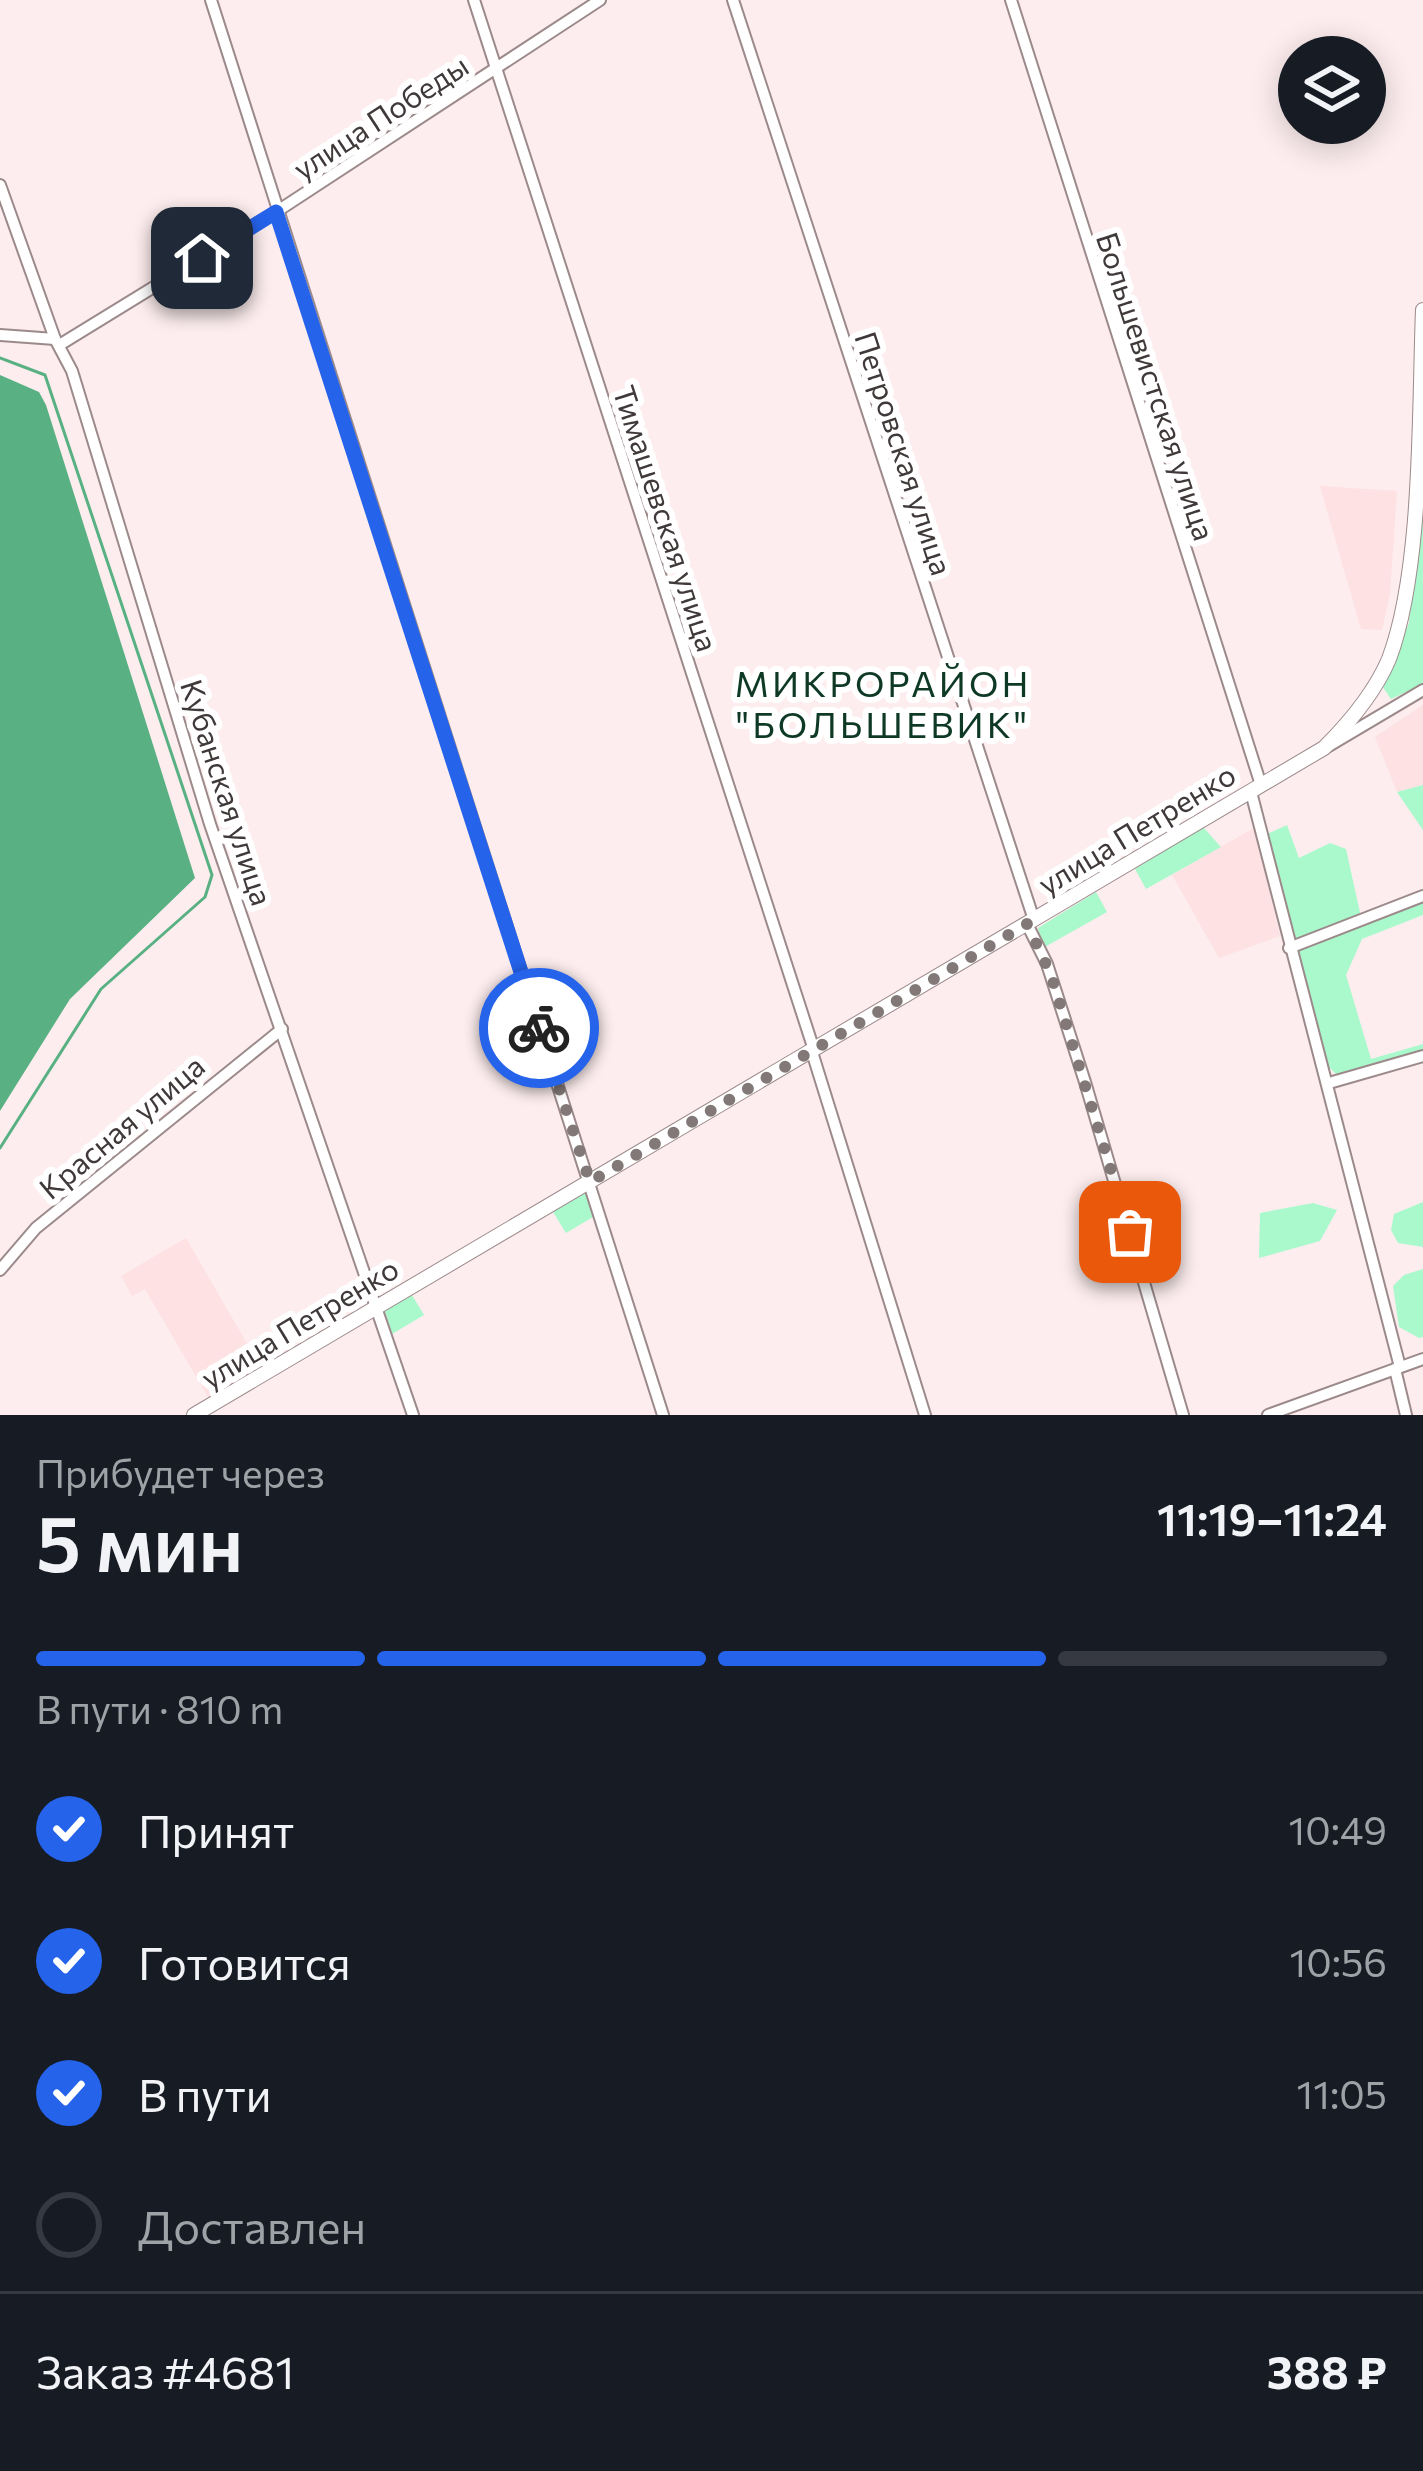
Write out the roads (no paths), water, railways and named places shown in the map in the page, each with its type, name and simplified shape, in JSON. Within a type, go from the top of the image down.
[{"type":"main road","points":[[1324,748],[1362,704],[1390,656],[1405,599],[1423,310]]},
{"type":"main road","name":"улица Петренко","points":[[194,1415],[1324,748]]},
{"type":"street","points":[[211,0],[663,1415]]},
{"type":"street","name":"Тимашевская улица","points":[[474,0],[813,1051],[925,1415]]},
{"type":"street","name":"улица Победы","points":[[58,342],[276,212],[601,0]]},
{"type":"street","name":"Петровская улица","points":[[733,0],[1085,1082],[1184,1415]]},
{"type":"street","name":"Большевистская улица","points":[[1010,0],[1256,789],[1289,948],[1328,1083],[1406,1415]]},
{"type":"street","name":"Кубанская улица","points":[[0,185],[58,342],[210,824],[379,1306],[412,1415]]},
{"type":"street","points":[[0,335],[58,342]]},
{"type":"street","name":"улица Петренко","points":[[1324,748],[1423,690]]},
{"type":"street","points":[[1362,704],[1389,713]]},
{"type":"street","points":[[1289,948],[1423,896]]},
{"type":"street","name":"Красная улица","points":[[0,1270],[36,1228],[282,1029]]},
{"type":"street","points":[[1328,1083],[1423,1056]]},
{"type":"street","points":[[1268,1415],[1423,1359]]},
{"type":"waterway","points":[[0,358],[45,375],[212,875],[205,897],[101,989],[0,1148]]},
{"type":"district","name":"МИКРОРАЙОН \"БОЛЬШЕВИК\"","points":[[883,702]]}]
